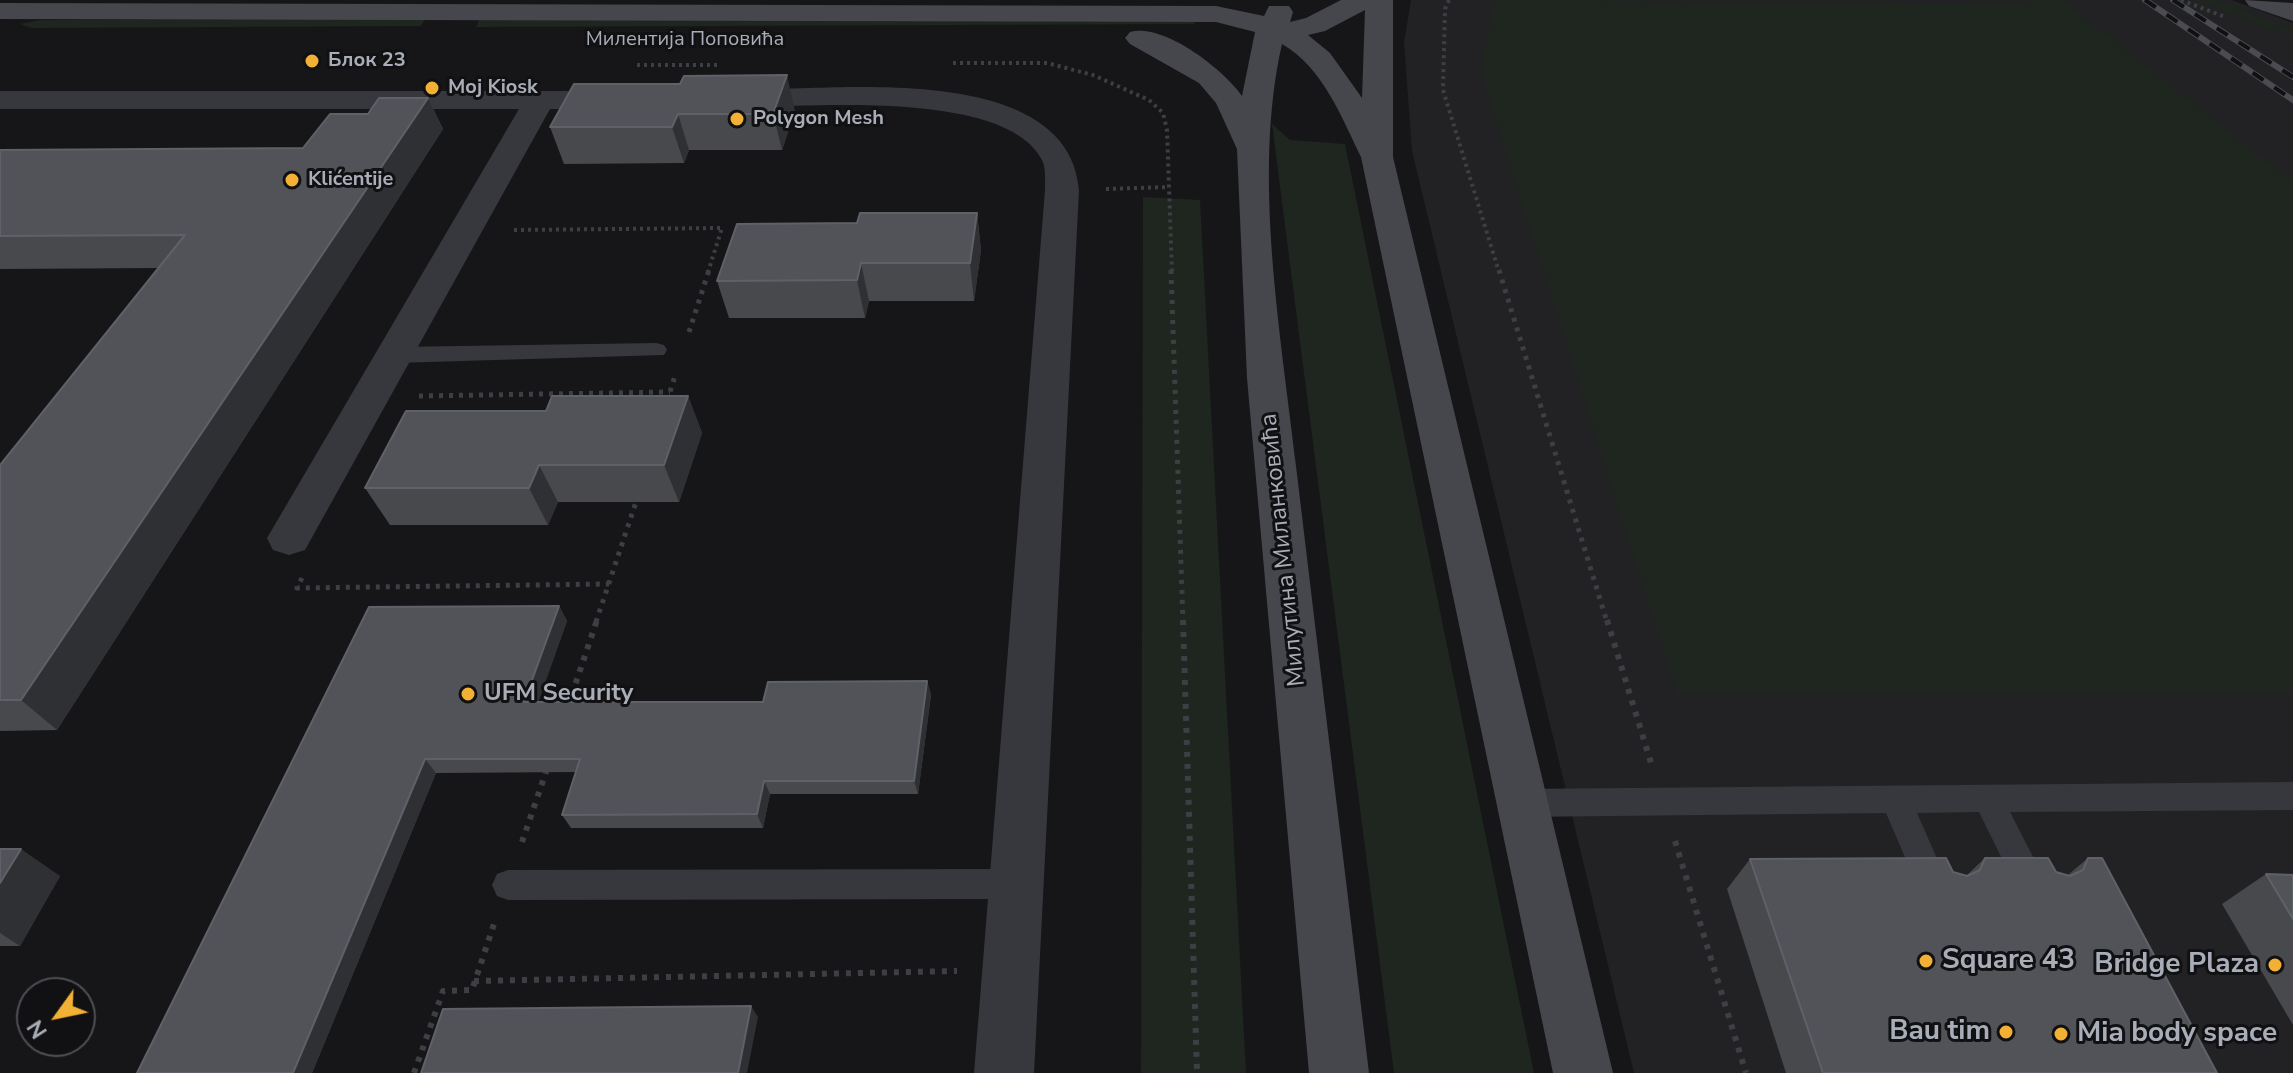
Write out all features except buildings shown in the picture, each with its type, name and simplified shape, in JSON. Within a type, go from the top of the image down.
[{"type":"street","points":[[1107,12],[1169,0]]},
{"type":"street","points":[[1276,32],[1284,0]]},
{"type":"street","name":"Милентија Поповића","points":[[290,40],[1140,38],[1276,32],[1335,17],[1362,0]]},
{"type":"street","points":[[1379,0],[1377,157],[1583,1073]]},
{"type":"street","points":[[2259,0],[2293,13]]},
{"type":"street","name":"Милентија Поповића","points":[[0,11],[1107,12]]},
{"type":"street","points":[[1107,12],[1216,14],[1276,32],[1321,57],[1346,94],[1377,157]]},
{"type":"street","name":"Милутина Миланковића","points":[[1276,32],[1256,96],[1251,148],[1265,366],[1339,1073]]},
{"type":"street","points":[[1140,38],[1204,70],[1218,82],[1239,113],[1251,148]]},
{"type":"street","points":[[703,99],[902,99],[987,108],[1030,126],[1045,140],[1060,165],[1062,190],[1004,1073]]},
{"type":"street","points":[[0,100],[656,100]]},
{"type":"street","points":[[289,538],[540,100]]},
{"type":"lane","points":[[394,355],[656,350]]},
{"type":"lane","points":[[1520,803],[2293,796]]},
{"type":"lane","points":[[1988,800],[2033,888]]},
{"type":"lane","points":[[1896,801],[1934,888]]},
{"type":"lane","points":[[508,885],[1016,884]]},
{"type":"path","points":[[1449,0],[1445,9],[1443,90],[1746,1073]]},
{"type":"path","points":[[1167,130],[1197,1073]]},
{"type":"path","points":[[1062,190],[1169,187]]},
{"type":"path","points":[[465,230],[722,228],[689,332]]},
{"type":"path","points":[[665,406],[679,362]]},
{"type":"path","points":[[370,397],[670,392]]},
{"type":"path","points":[[563,719],[636,502]]},
{"type":"path","points":[[297,588],[609,584]]},
{"type":"path","points":[[414,1073],[443,991],[472,990],[548,764]]},
{"type":"path","points":[[474,981],[1010,971]]},
{"type":"shaded area","points":[[1411,0],[2232,0],[2293,23],[2293,1073],[1634,1073],[1412,151],[1404,43]]},
{"type":"shaded area","points":[[1494,0],[1951,3],[2063,0],[2293,182],[2293,694],[1677,694],[1481,73]]},
{"type":"shaded area","points":[[2196,0],[2216,0],[2293,30],[2293,38]]},
{"type":"shaded area","points":[[480,18],[1194,22],[1195,24],[476,27]]},
{"type":"shaded area","points":[[425,19],[421,26],[32,28],[20,24],[40,20]]},
{"type":"shaded area","points":[[1272,124],[1290,140],[1345,144],[1534,1073],[1394,1073]]},
{"type":"shaded area","points":[[1143,197],[1200,200],[1246,1073],[1141,1073]]},
{"type":"railway","points":[[2145,0],[2293,100]]},
{"type":"railway","points":[[2173,0],[2293,77]]},
{"type":"place","name":"Блок 23","points":[[312,61]]},
{"type":"place","name":"Moj Kiosk","points":[[432,88]]},
{"type":"place","name":"Polygon Mesh","points":[[737,119]]},
{"type":"place","name":"Klićentije","points":[[292,180]]},
{"type":"place","name":"UFM Security","points":[[468,694]]},
{"type":"place","name":"Square 43","points":[[1926,961]]},
{"type":"place","name":"Bridge Plaza","points":[[2275,965]]},
{"type":"place","name":"Bau tim","points":[[2006,1032]]},
{"type":"place","name":"Mia body space","points":[[2061,1034]]}]
